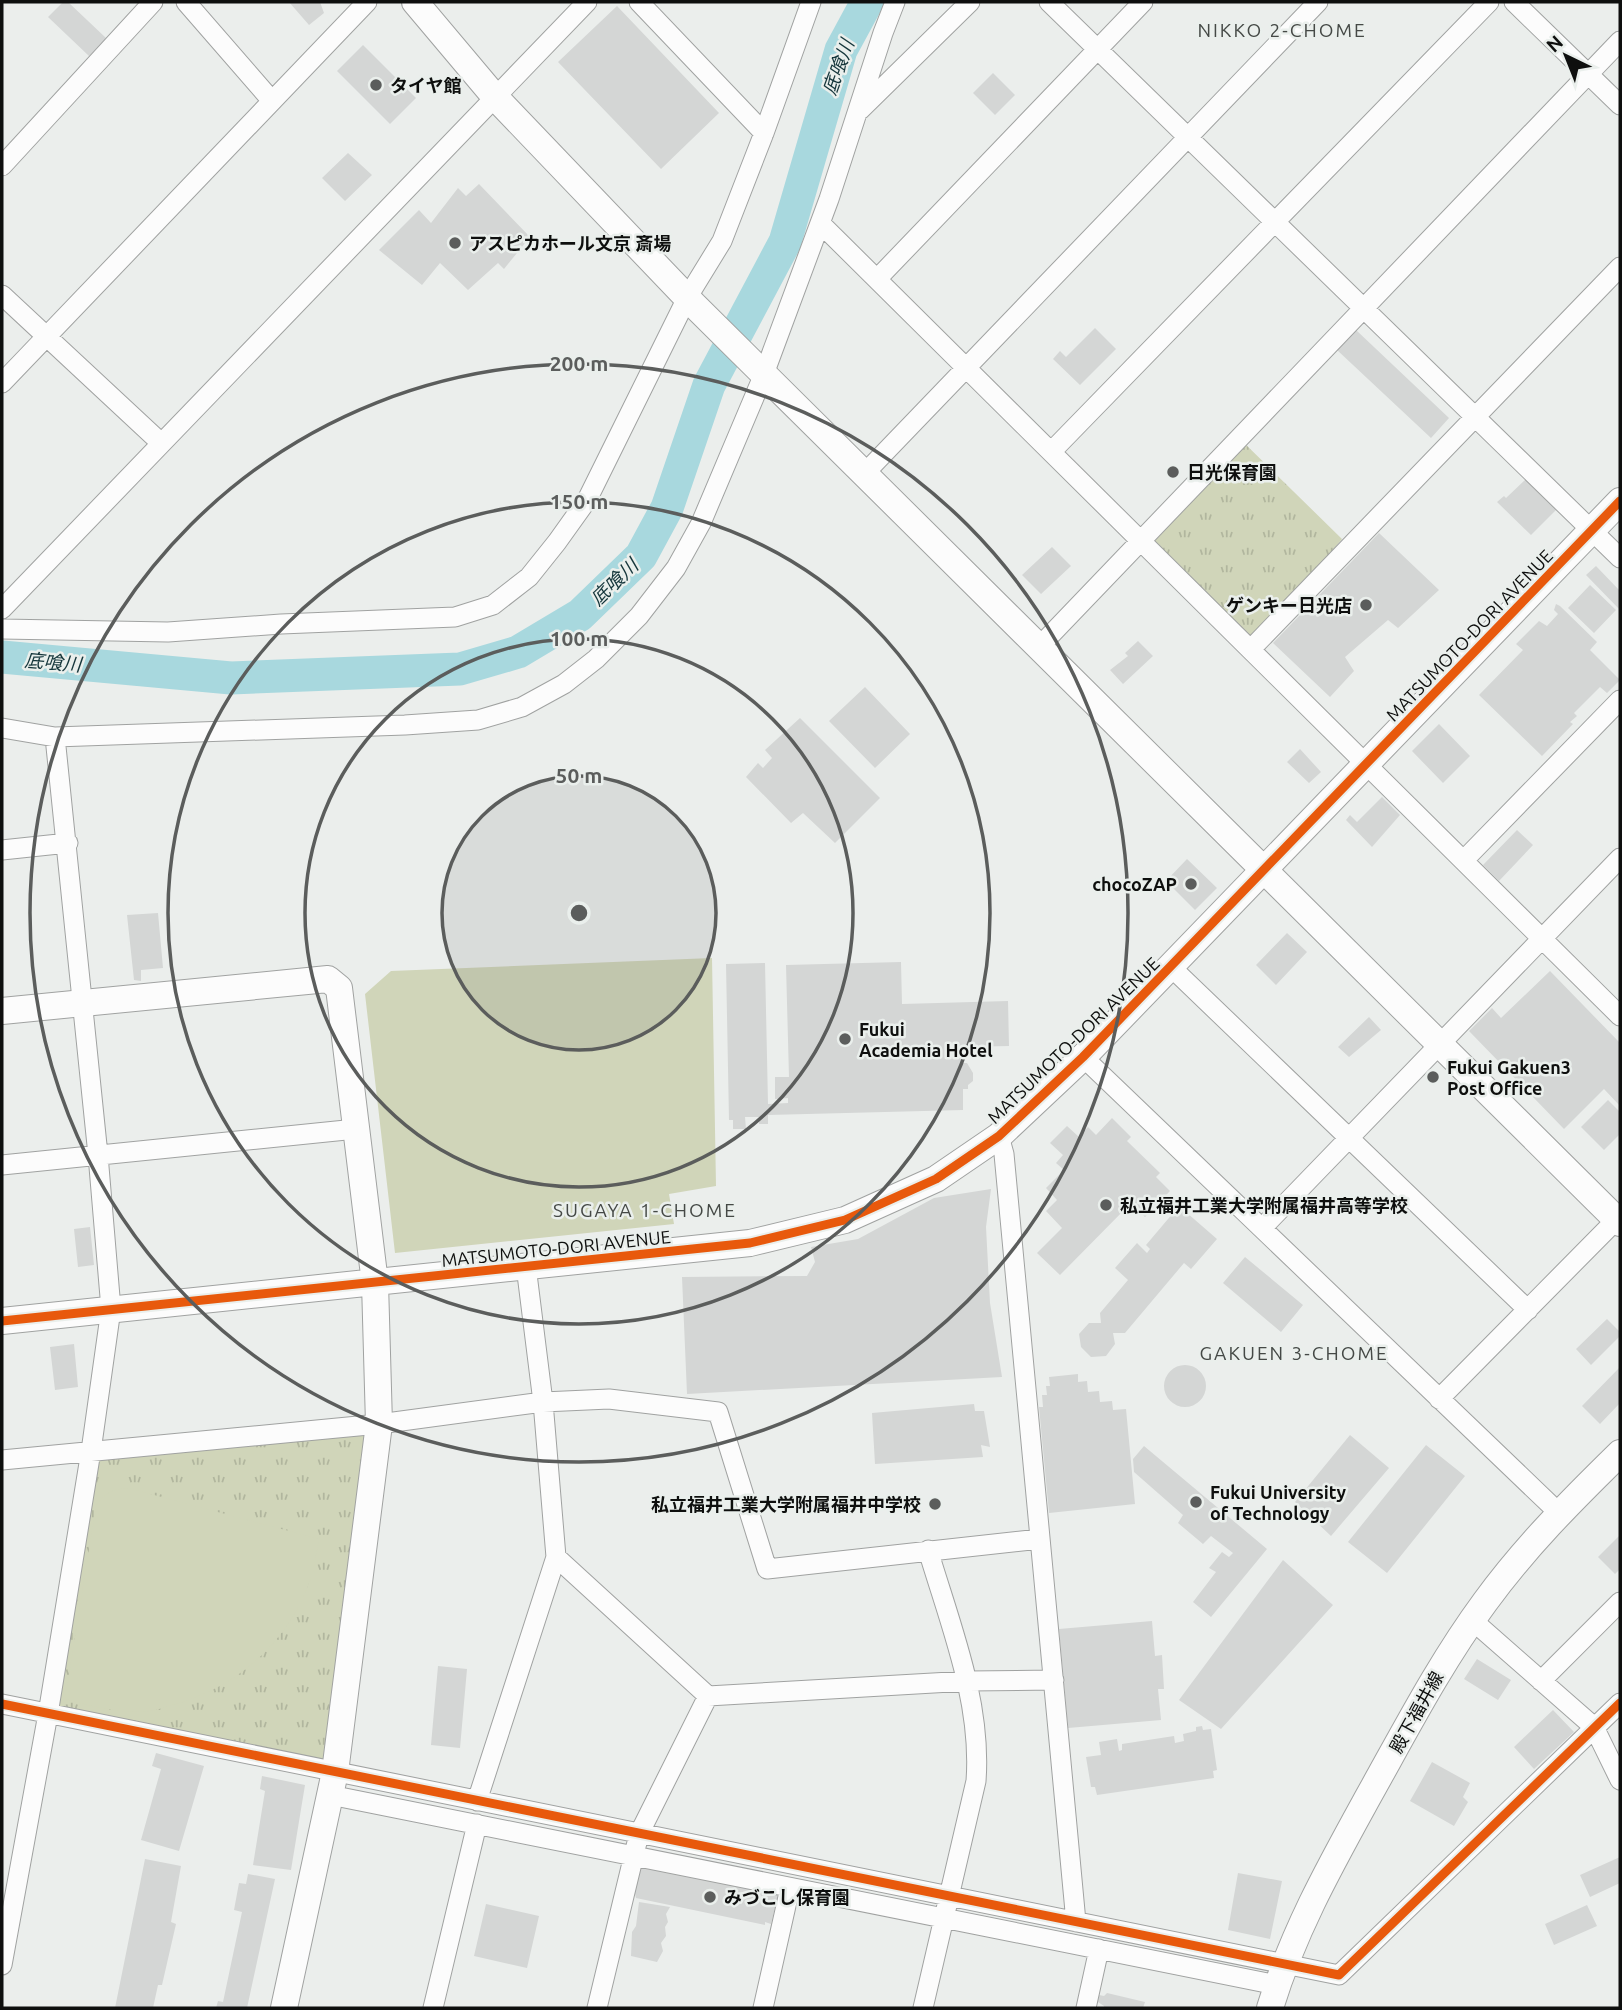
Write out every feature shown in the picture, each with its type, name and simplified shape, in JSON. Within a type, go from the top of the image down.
[{"type":"street","points":[[2,166],[153,2]]},
{"type":"street","points":[[186,2],[272,101]]},
{"type":"street","points":[[2,383],[367,2]]},
{"type":"street","points":[[415,2],[495,97],[690,302],[1438,1044],[1619,1219],[1440,1399]]},
{"type":"street","points":[[2,609],[587,2]]},
{"type":"street","points":[[639,2],[764,133]]},
{"type":"street","points":[[2,629],[168,632],[281,624],[456,617],[493,605],[529,577],[587,500],[722,241],[811,2]]},
{"type":"street","points":[[2,728],[55,737],[405,726],[478,720],[522,706],[564,684],[596,659],[639,616],[676,568],[701,523],[758,368],[820,223],[895,2]]},
{"type":"street","points":[[857,113],[970,2]]},
{"type":"street","points":[[1049,2],[1620,558]]},
{"type":"street","points":[[877,279],[1143,2]]},
{"type":"street","points":[[864,474],[1318,2]]},
{"type":"street","points":[[1051,452],[1489,2]]},
{"type":"street","points":[[1514,2],[1620,105]]},
{"type":"street","points":[[1038,647],[1620,41]]},
{"type":"street","points":[[820,223],[1620,1016]]},
{"type":"street","points":[[1251,649],[1620,267]]},
{"type":"street","points":[[2,295],[161,443]]},
{"type":"street","name":"MATSUMOTO-DORI AVENUE","points":[[2,1321],[750,1243],[821,1227],[872,1210],[936,1179],[999,1136],[1083,1057],[1620,501]]},
{"type":"street","points":[[1464,860],[1620,700]]},
{"type":"street","points":[[2,1965],[11,1862],[48,1714],[111,1309],[68,843],[55,737]]},
{"type":"street","points":[[2,850],[68,843]]},
{"type":"street","points":[[1262,1228],[1620,858]]},
{"type":"street","points":[[1171,967],[1528,1310]]},
{"type":"street","points":[[2,1011],[328,979],[339,988],[375,1283],[379,1424],[333,1784],[284,2008]]},
{"type":"street","points":[[1083,1057],[1559,1513]]},
{"type":"street","points":[[2,1165],[356,1129]]},
{"type":"street","points":[[999,1136],[1004,1154],[1076,1922]]},
{"type":"street","points":[[477,1801],[556,1557],[543,1402],[526,1266]]},
{"type":"street","points":[[2,1460],[379,1424],[543,1402],[609,1399],[718,1412],[767,1569],[1040,1539]]},
{"type":"street","name":"殿下福井線","points":[[1277,1986],[1335,1856],[1440,1668],[1472,1620],[1528,1547],[1620,1453]]},
{"type":"street","points":[[923,2008],[976,1781],[977,1765],[968,1681],[928,1550]]},
{"type":"street","points":[[556,1557],[708,1696],[968,1681],[1054,1681]]},
{"type":"street","points":[[1541,1681],[1620,1602]]},
{"type":"street","points":[[1472,1620],[1594,1727],[1620,1780]]},
{"type":"street","points":[[597,2008],[639,1834],[708,1696]]},
{"type":"street","points":[[2,1704],[333,1784],[477,1824],[1277,1986],[1339,1975],[1620,1703]]},
{"type":"street","points":[[333,1784],[477,1801],[1076,1922],[1277,1986]]},
{"type":"street","points":[[433,2008],[477,1824]]},
{"type":"street","points":[[763,2008],[790,1888]]},
{"type":"street","points":[[1086,2008],[1100,1949]]},
{"type":"green space","points":[[1239,438],[1342,539],[1251,649],[1141,540]]},
{"type":"green space","points":[[712,958],[716,1186],[669,1194],[674,1224],[395,1253],[365,994],[391,971]]},
{"type":"green space","points":[[379,1424],[327,1770],[57,1716],[91,1451]]},
{"type":"green space","points":[[128,1488],[319,1539],[308,1586],[286,1627],[272,1644],[239,1674],[219,1687],[150,1711],[129,1712],[65,1699],[96,1506],[109,1492]]},
{"type":"building","points":[[63,2],[68,2],[106,38],[89,56],[48,17]]},
{"type":"building","points":[[289,2],[320,2],[324,13],[309,25]]},
{"type":"building","points":[[617,6],[719,113],[661,169],[558,62]]},
{"type":"building","name":"タイヤ館","points":[[363,45],[416,98],[390,124],[337,71]]},
{"type":"building","points":[[993,73],[1015,95],[995,115],[973,93]]},
{"type":"building","points":[[348,153],[372,175],[345,201],[322,178]]},
{"type":"building","name":"アスピカホール文京 斎場","points":[[479,184],[530,237],[504,269],[498,263],[468,290],[440,263],[422,285],[379,250],[419,210],[431,223],[458,188],[466,196]]},
{"type":"building","points":[[1095,328],[1116,349],[1080,385],[1053,359],[1060,351],[1066,357]]},
{"type":"building","points":[[1356,330],[1449,418],[1431,438],[1337,350]]},
{"type":"building","points":[[1527,478],[1558,508],[1531,535],[1497,502],[1504,496],[1506,498]]},
{"type":"building","name":"ゲンキー日光店","points":[[1379,533],[1439,590],[1398,628],[1388,620],[1345,657],[1354,671],[1330,697],[1273,643]]},
{"type":"building","points":[[1052,547],[1071,566],[1041,594],[1022,575]]},
{"type":"building","points":[[1596,566],[1620,591],[1620,610],[1586,575]]},
{"type":"building","points":[[1590,585],[1616,610],[1594,633],[1568,608]]},
{"type":"building","points":[[1556,604],[1597,642],[1590,650],[1620,680],[1607,693],[1600,687],[1574,713],[1577,716],[1570,722],[1573,724],[1542,756],[1479,695],[1523,650],[1516,644],[1539,621],[1547,626],[1558,614],[1554,610]]},
{"type":"building","points":[[1138,641],[1153,656],[1123,684],[1110,670],[1128,656],[1125,653]]},
{"type":"building","points":[[865,687],[910,734],[875,768],[829,721]]},
{"type":"building","points":[[800,718],[880,798],[835,843],[803,813],[791,823],[746,777],[758,763],[763,768],[772,758],[765,750]]},
{"type":"building","points":[[1439,724],[1470,756],[1443,783],[1412,751]]},
{"type":"building","points":[[1300,749],[1321,772],[1309,783],[1287,762]]},
{"type":"building","points":[[1382,797],[1400,815],[1372,847],[1346,820],[1350,815],[1357,822]]},
{"type":"building","points":[[1517,830],[1533,845],[1499,881],[1483,865]]},
{"type":"building","points":[[1187,859],[1217,888],[1195,910],[1166,881]]},
{"type":"building","points":[[158,913],[163,968],[141,970],[141,981],[134,980],[127,915]]},
{"type":"building","points":[[1287,933],[1307,952],[1276,985],[1256,965]]},
{"type":"building","points":[[901,962],[902,1004],[1008,1001],[1009,1046],[962,1047],[962,1063],[967,1063],[973,1073],[973,1081],[968,1085],[968,1089],[963,1089],[963,1110],[768,1115],[768,1124],[759,1124],[759,1117],[745,1117],[746,1129],[733,1129],[733,1120],[729,1120],[726,964],[765,963],[768,1104],[788,1103],[788,1098],[775,1099],[775,1077],[789,1077],[786,965]]},
{"type":"building","points":[[1550,971],[1620,1043],[1620,1106],[1604,1089],[1564,1129],[1469,1031],[1492,1008],[1501,1018]]},
{"type":"building","points":[[1369,1017],[1381,1030],[1349,1057],[1338,1047]]},
{"type":"building","points":[[1608,1100],[1620,1112],[1620,1134],[1604,1150],[1581,1127]]},
{"type":"building","points":[[1112,1118],[1131,1137],[1127,1141],[1160,1173],[1156,1177],[1170,1191],[1145,1217],[1131,1203],[1060,1275],[1037,1253],[1062,1228],[1046,1211],[1057,1200],[1046,1188],[1064,1170],[1056,1163],[1063,1155],[1050,1143],[1067,1126],[1079,1137],[1088,1127],[1096,1135]]},
{"type":"building","points":[[991,1189],[986,1227],[990,1303],[1002,1377],[687,1394],[682,1277],[807,1276],[815,1262],[811,1247],[858,1239],[934,1198]]},
{"type":"building","points":[[1179,1206],[1217,1239],[1191,1269],[1184,1263],[1125,1333],[1113,1333],[1115,1344],[1106,1356],[1091,1357],[1081,1347],[1079,1334],[1089,1323],[1101,1323],[1100,1313],[1128,1280],[1115,1268],[1137,1243],[1147,1253],[1150,1249],[1146,1245]]},
{"type":"building","points":[[90,1227],[94,1265],[78,1267],[74,1229]]},
{"type":"building","points":[[1245,1257],[1303,1305],[1281,1332],[1223,1283]]},
{"type":"building","points":[[1607,1319],[1620,1332],[1620,1336],[1591,1365],[1576,1349]]},
{"type":"building","points":[[74,1344],[78,1387],[55,1390],[50,1347]]},
{"type":"building","points":[[1185,1365],[1200,1371],[1206,1386],[1200,1401],[1185,1407],[1170,1401],[1164,1386],[1170,1371]]},
{"type":"building","points":[[1620,1367],[1620,1403],[1600,1424],[1582,1406]]},
{"type":"building","points":[[1078,1374],[1078,1382],[1087,1381],[1088,1392],[1099,1391],[1100,1402],[1112,1401],[1113,1410],[1126,1409],[1135,1504],[1049,1513],[1039,1407],[1043,1407],[1042,1395],[1047,1395],[1046,1386],[1050,1386],[1049,1377]]},
{"type":"building","points":[[974,1404],[975,1411],[984,1411],[990,1447],[981,1445],[983,1457],[875,1464],[872,1413]]},
{"type":"building","points":[[1350,1435],[1389,1468],[1331,1536],[1295,1502]]},
{"type":"building","points":[[1426,1445],[1465,1476],[1387,1573],[1348,1542]]},
{"type":"building","points":[[1144,1446],[1267,1549],[1211,1617],[1193,1602],[1216,1572],[1209,1568],[1222,1552],[1229,1557],[1233,1553],[1211,1536],[1203,1544],[1178,1523],[1183,1515],[1134,1472],[1133,1459]]},
{"type":"building","points":[[1620,1535],[1620,1569],[1615,1574],[1598,1557]]},
{"type":"building","points":[[1283,1560],[1333,1605],[1221,1729],[1179,1700]]},
{"type":"building","points":[[1152,1621],[1155,1656],[1162,1655],[1164,1689],[1158,1689],[1161,1720],[1068,1728],[1059,1629]]},
{"type":"building","points":[[1477,1659],[1511,1680],[1498,1700],[1464,1679]]},
{"type":"building","points":[[438,1666],[467,1669],[460,1748],[431,1745]]},
{"type":"building","points":[[1553,1710],[1574,1732],[1534,1769],[1514,1747]]},
{"type":"building","points":[[1202,1726],[1203,1730],[1211,1729],[1217,1770],[1213,1771],[1214,1778],[1097,1795],[1095,1787],[1091,1787],[1086,1757],[1101,1755],[1099,1742],[1117,1739],[1119,1751],[1122,1750],[1122,1744],[1174,1736],[1175,1743],[1184,1741],[1183,1734],[1196,1731],[1196,1727]]},
{"type":"building","points":[[156,1753],[204,1766],[179,1851],[141,1840],[161,1769],[152,1766]]},
{"type":"building","points":[[1432,1762],[1470,1783],[1463,1797],[1468,1802],[1454,1826],[1410,1801]]},
{"type":"building","points":[[262,1776],[305,1785],[291,1870],[253,1865],[265,1791],[260,1789]]},
{"type":"building","points":[[1620,1857],[1620,1883],[1590,1897],[1580,1875]]},
{"type":"building","points":[[145,1859],[181,1866],[171,1922],[176,1924],[162,1985],[158,1985],[153,2008],[115,2008]]},
{"type":"building","points":[[645,1863],[772,1890],[772,1894],[778,1895],[771,1924],[765,1922],[765,1925],[636,1898],[634,1889],[639,1868]]},
{"type":"building","points":[[1238,1873],[1282,1881],[1270,1939],[1228,1930]]},
{"type":"building","points":[[248,1874],[275,1879],[247,2008],[216,2008],[218,2001],[223,2002],[242,1912],[234,1910],[239,1883],[246,1884]]},
{"type":"building","points":[[639,1902],[670,1907],[666,1914],[666,1936],[661,1943],[663,1951],[657,1962],[631,1956],[632,1932],[636,1926]]},
{"type":"building","points":[[486,1904],[539,1916],[527,1968],[474,1956]]},
{"type":"building","points":[[1587,1905],[1597,1926],[1554,1945],[1545,1924]]},
{"type":"building","points":[[1107,1993],[1145,2002],[1143,2008],[1104,2008],[1098,2002],[1099,1995],[1104,1996]]},
{"type":"waterway","name":"底喰川","points":[[2,657],[231,678],[460,669],[518,652],[580,615],[641,556],[667,508],[709,385],[785,242],[841,50],[867,2]]},
{"type":"cycle path","points":[[2,1321],[750,1243],[845,1220],[936,1179],[999,1136],[1083,1057],[1620,501]]},
{"type":"cycle path","points":[[2,1704],[1339,1975],[1620,1703]]},
{"type":"place","name":"タイヤ館","points":[[376,85]]},
{"type":"place","name":"アスピカホール文京 斎場","points":[[455,243]]},
{"type":"place","name":"日光保育園","points":[[1173,472]]},
{"type":"place","name":"ゲンキー日光店","points":[[1366,605]]},
{"type":"place","name":"chocoZAP","points":[[1191,884]]},
{"type":"place","name":"Fukui Academia Hotel","points":[[845,1039]]},
{"type":"place","name":"Fukui Gakuen3 Post Office","points":[[1433,1077]]},
{"type":"place","name":"私立福井工業大学附属福井高等学校","points":[[1106,1205]]},
{"type":"place","name":"Fukui University of Technology","points":[[1196,1502]]},
{"type":"place","name":"私立福井工業大学附属福井中学校","points":[[935,1504]]},
{"type":"place","name":"みづこし保育園","points":[[710,1897]]},
{"type":"district","name":"NIKKO 2-CHOME","points":[[1282,30]]},
{"type":"district","name":"SUGAYA 1-CHOME","points":[[645,1210]]},
{"type":"district","name":"GAKUEN 3-CHOME","points":[[1294,1353]]}]
